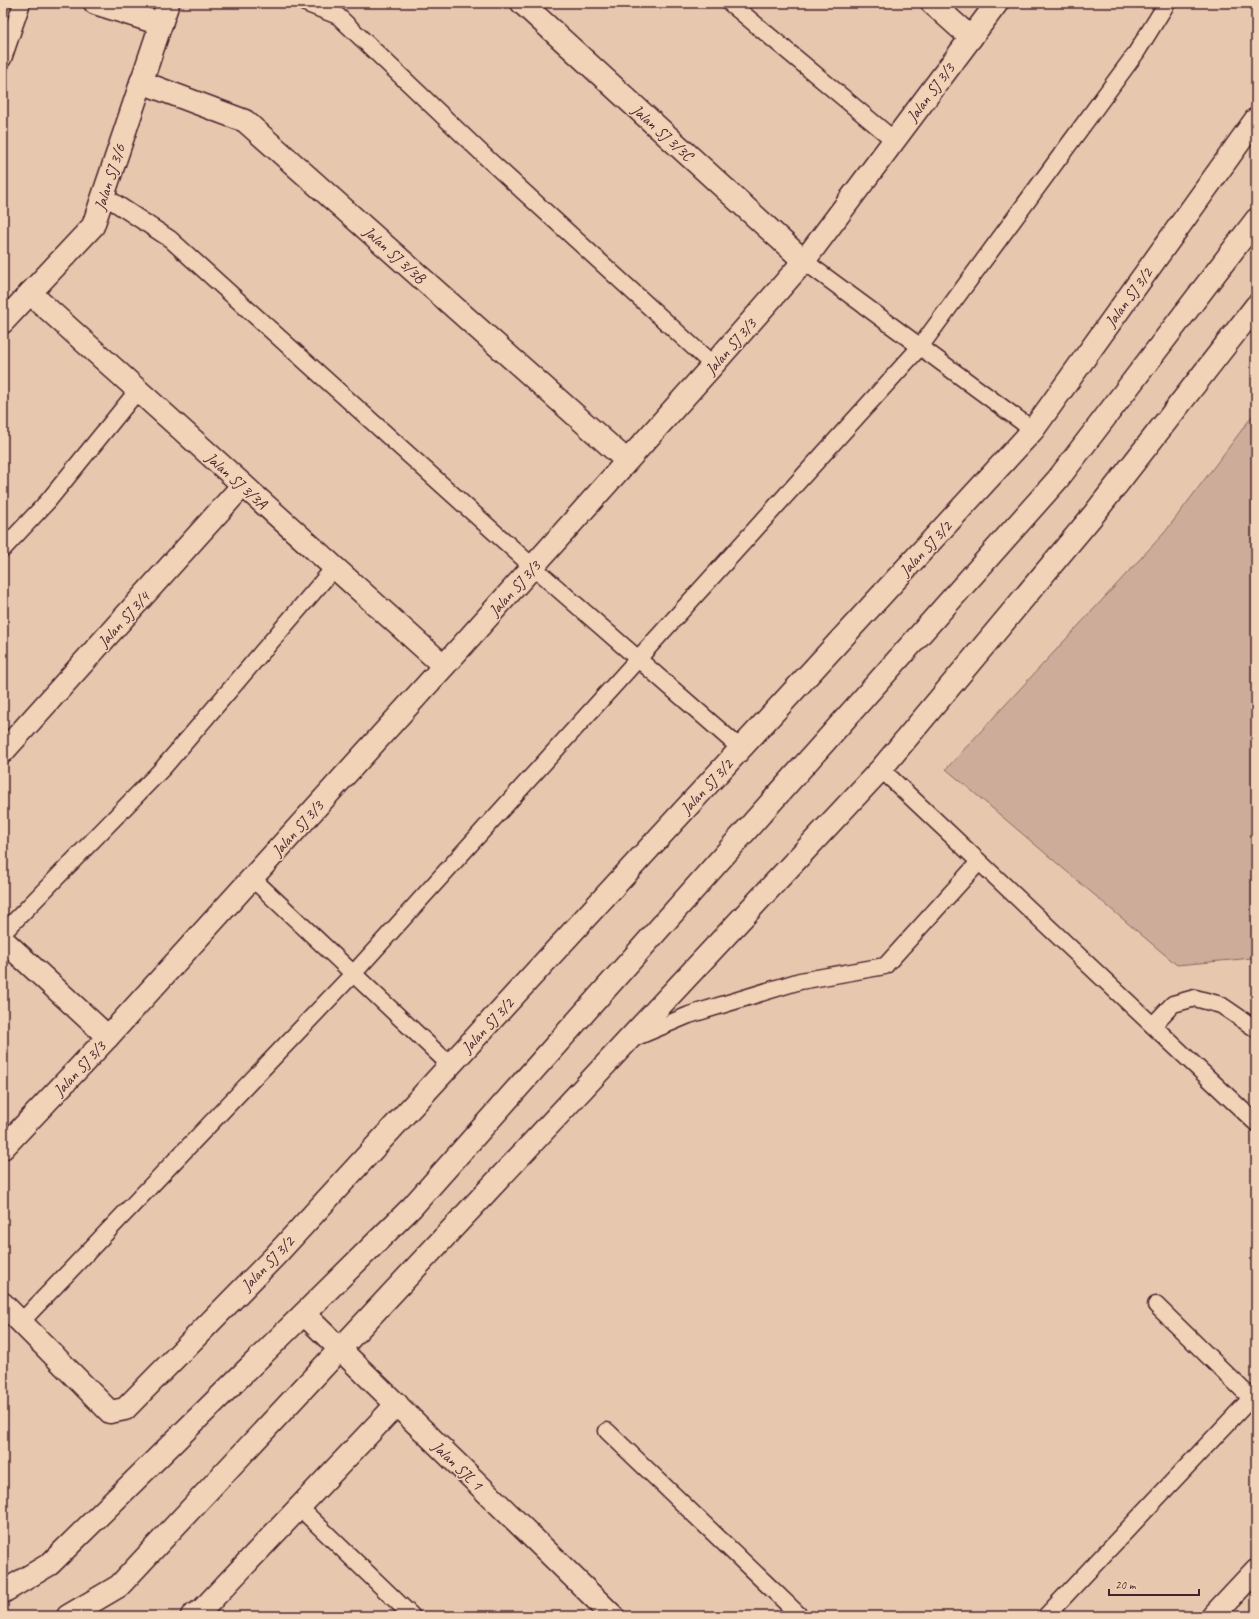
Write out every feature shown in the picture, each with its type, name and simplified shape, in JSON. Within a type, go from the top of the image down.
[{"type":"street","points":[[95,3],[161,24]]},
{"type":"street","name":"Jalan SJ 3/6","points":[[3,322],[93,226],[168,3]]},
{"type":"street","name":"Jalan SJ 3/3C","points":[[522,3],[804,261]]},
{"type":"street","points":[[932,3],[971,38]]},
{"type":"street","name":"Jalan SJ 3/3","points":[[3,1148],[108,1037],[444,666],[804,261],[997,3]]},
{"type":"street","name":"Jalan SJ 3/3B","points":[[141,82],[245,120],[627,461]]},
{"type":"street","name":"Jalan SJ 3/2","points":[[21,1322],[110,1412],[125,1409],[258,1273],[450,1066],[1033,430],[1256,119]]},
{"type":"street","points":[[3,1592],[50,1564],[412,1206],[1058,479],[1256,220]]},
{"type":"street","name":"Jalan SJ 3/3A","points":[[30,293],[444,666]]},
{"type":"street","points":[[68,1616],[119,1586],[881,769],[1094,514],[1256,306]]},
{"type":"street","name":"Jalan SJ 3/4","points":[[3,752],[243,485]]},
{"type":"street","points":[[3,940],[108,1037]]},
{"type":"street","points":[[3,1304],[21,1322]]},
{"type":"street","name":"Jalan SJL 1","points":[[304,1314],[613,1616]]},
{"type":"street","points":[[200,1614],[397,1404]]},
{"type":"street","points":[[1213,1616],[1256,1570]]},
{"type":"lane","points":[[3,59],[22,3]]},
{"type":"lane","points":[[305,3],[338,16],[490,161],[713,365]]},
{"type":"lane","points":[[730,3],[894,140]]},
{"type":"lane","points":[[21,1322],[353,974],[920,347],[1136,53],[1167,3]]},
{"type":"lane","points":[[103,195],[170,240],[533,567],[740,748]]},
{"type":"lane","points":[[804,261],[1033,430]]},
{"type":"lane","points":[[3,549],[48,501],[138,390]]},
{"type":"lane","points":[[3,933],[163,768],[334,568]]},
{"type":"lane","points":[[881,769],[1256,1123]]},
{"type":"lane","points":[[627,1041],[689,1015],[800,981],[885,966],[979,862]]},
{"type":"lane","points":[[252,878],[450,1066]]},
{"type":"lane","points":[[1153,1026],[1173,1004],[1195,998],[1221,1005],[1256,1029]]},
{"type":"lane","points":[[1046,1616],[1254,1396],[1156,1304]]},
{"type":"lane","points":[[607,1431],[800,1616]]},
{"type":"lane","points":[[299,1507],[412,1616]]},
{"type":"shaded area","points":[[1256,411],[1256,961],[1253,958],[1177,965],[946,769],[1165,532]]}]
